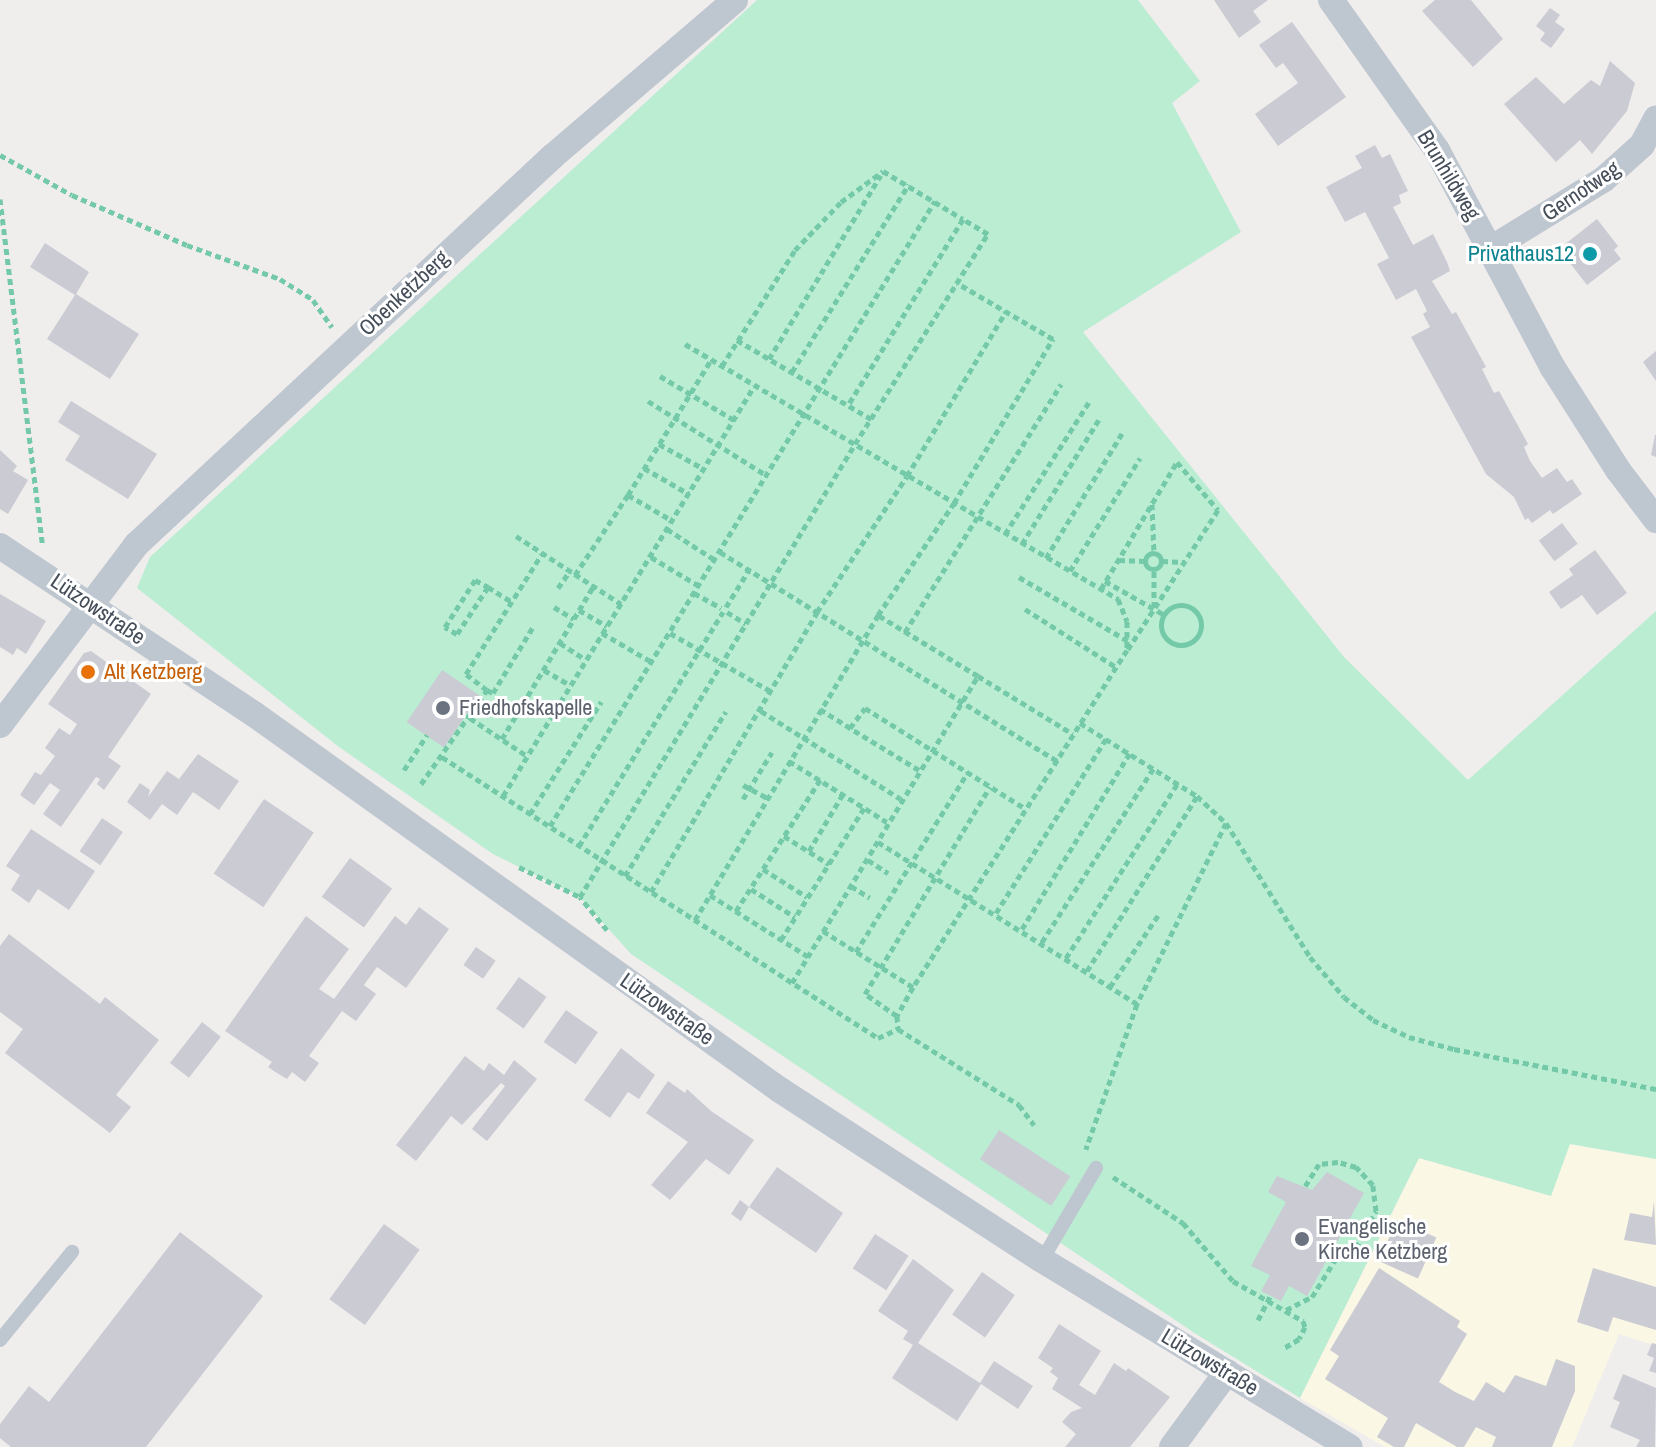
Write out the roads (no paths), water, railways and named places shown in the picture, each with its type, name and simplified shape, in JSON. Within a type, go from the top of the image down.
[{"type":"street","name":"Obenketzberg","points":[[0,725],[23,699],[90,603],[136,545],[552,157],[735,0]]},
{"type":"street","name":"Brunhildweg","points":[[1331,0],[1437,150],[1492,248],[1553,368],[1618,470],[1656,520]]},
{"type":"street","name":"Gernotweg","points":[[1492,248],[1604,179],[1642,145],[1656,119]]},
{"type":"street","name":"Lützowstraße","points":[[0,546],[90,603],[372,797],[780,1090],[1042,1260],[1350,1447]]},
{"type":"street","points":[[1172,1447],[1227,1372]]},
{"type":"lane","points":[[1042,1260],[1096,1168]]},
{"type":"lane","points":[[0,1340],[72,1252]]},
{"type":"place","name":"Privathaus12","points":[[1590,254]]},
{"type":"place","name":"Alt Ketzberg","points":[[88,672]]},
{"type":"place","name":"Friedhofskapelle","points":[[443,708]]},
{"type":"place","name":"Evangelische Kirche Ketzberg","points":[[1302,1239]]}]
